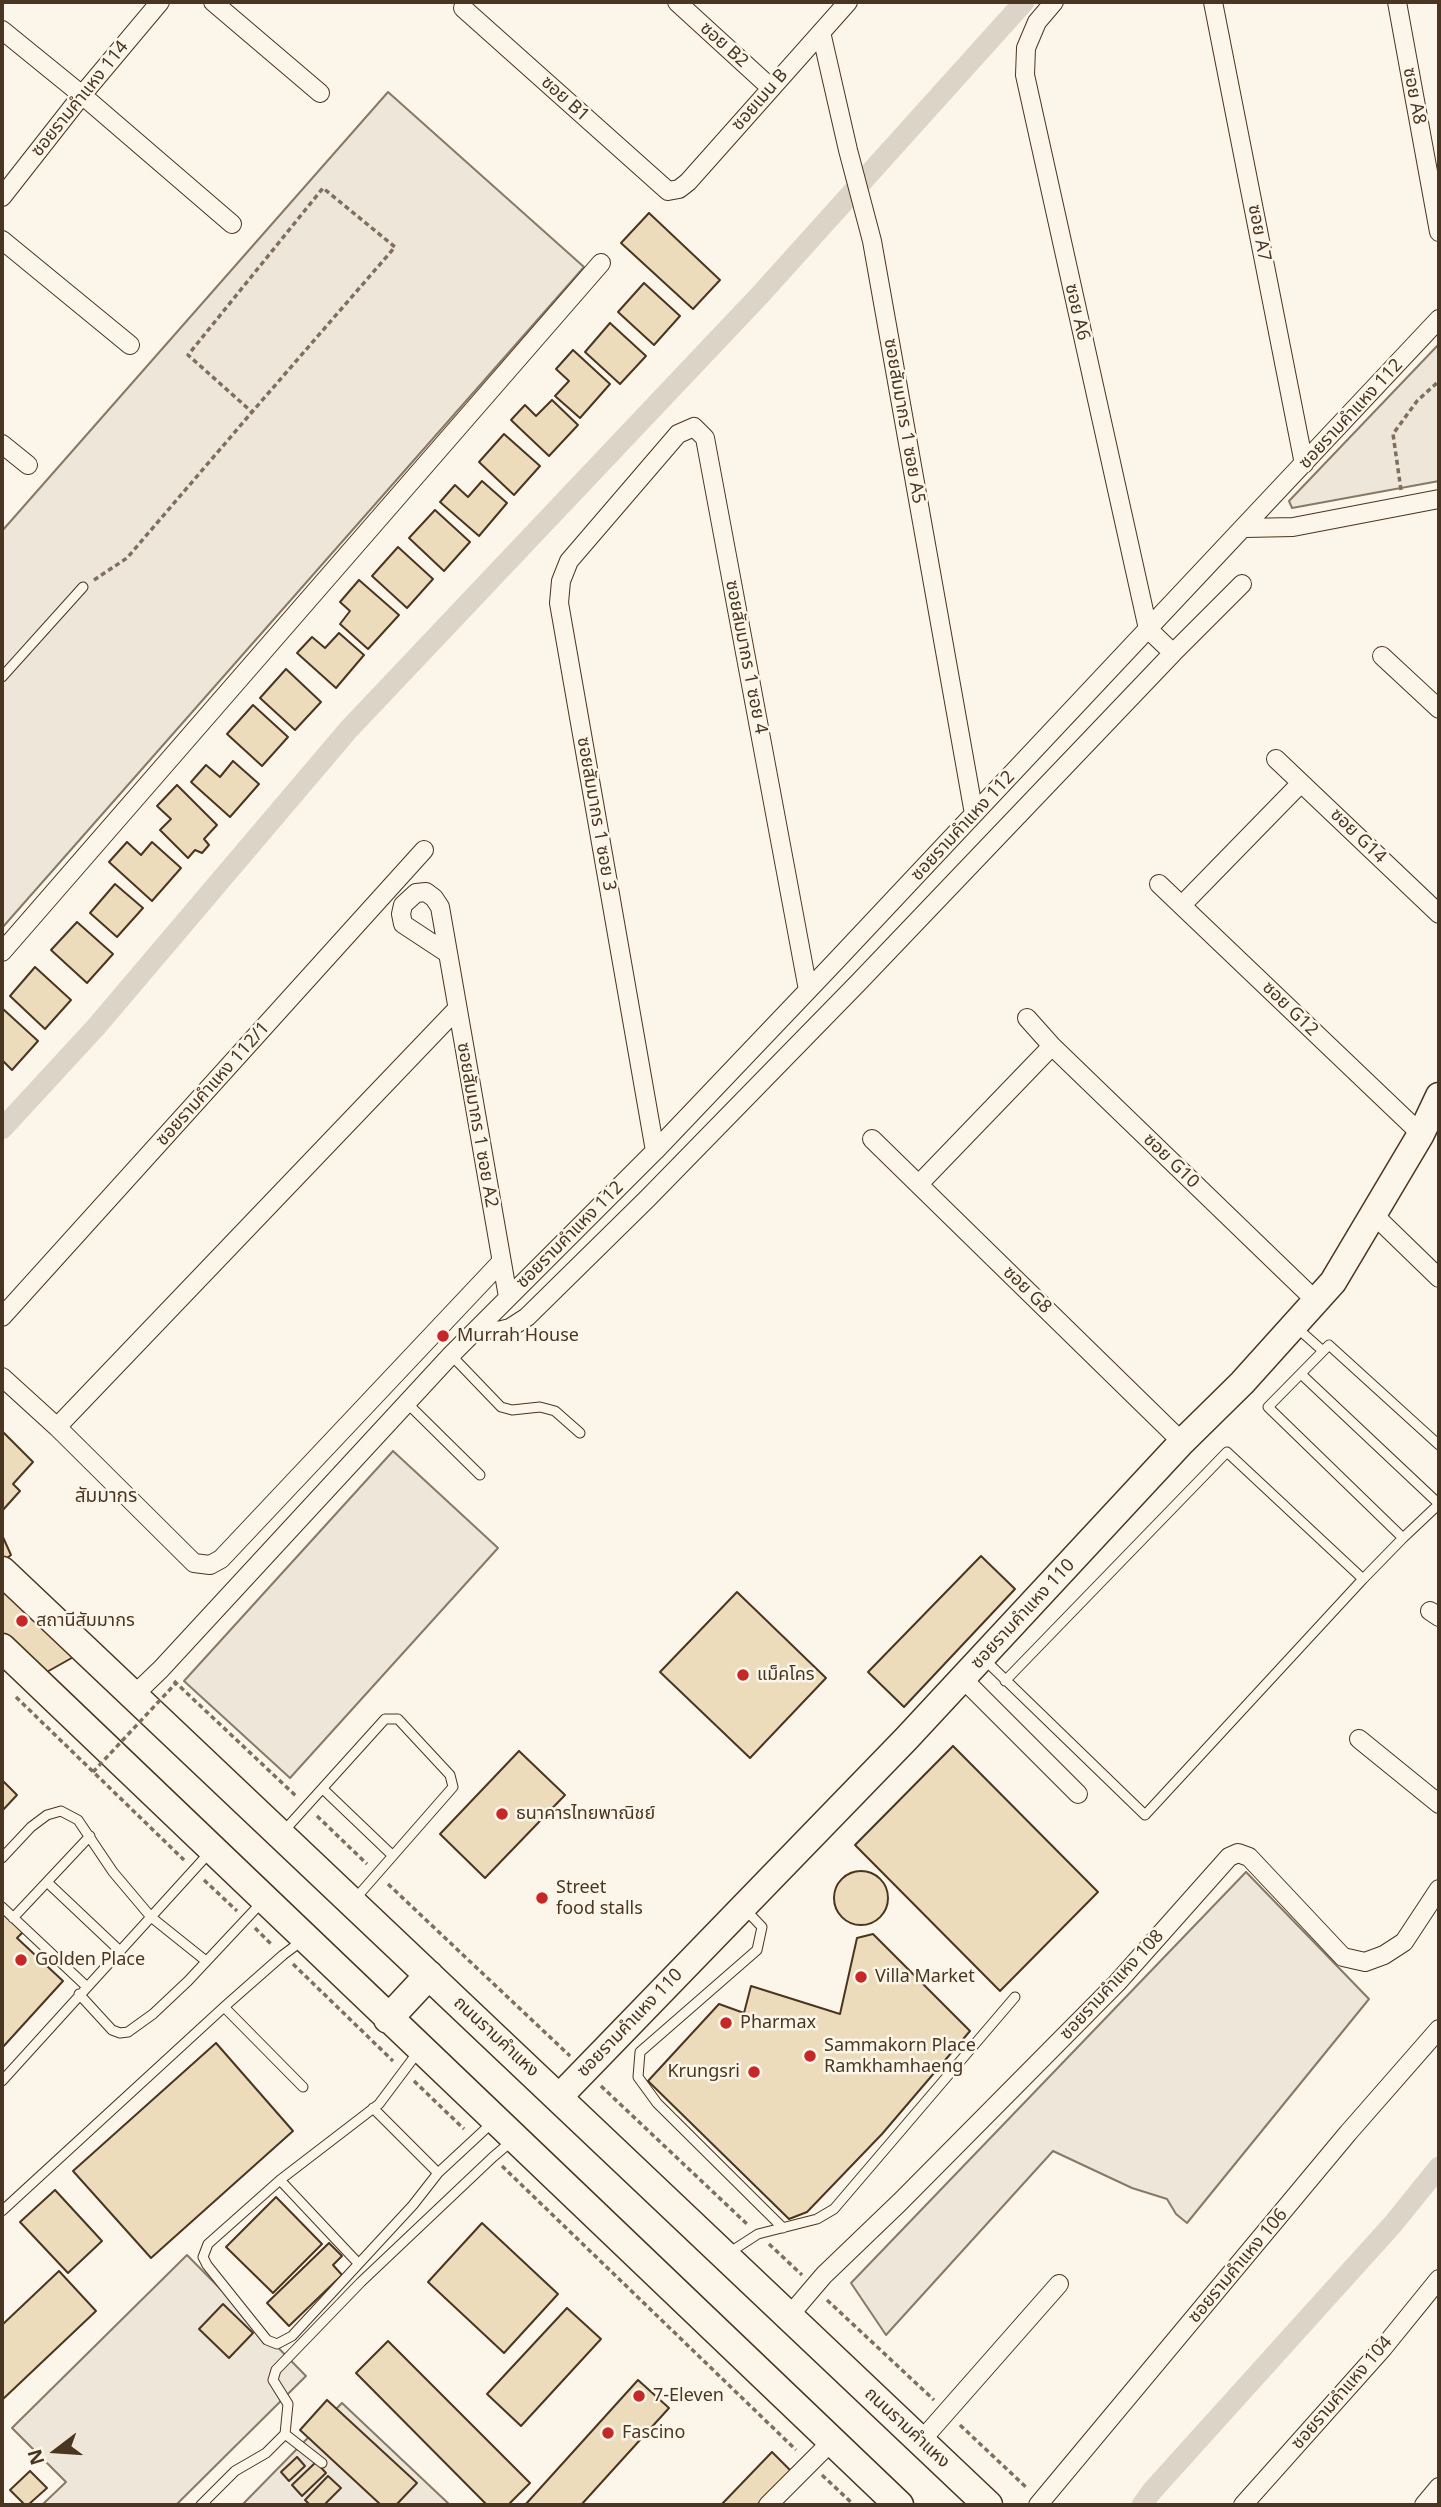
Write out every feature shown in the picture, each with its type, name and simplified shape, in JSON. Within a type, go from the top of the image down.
[{"type":"main road","name":"ถนนรามคำแหง","points":[[2,1571],[132,1697],[559,2096],[989,2505]]},
{"type":"main road","points":[[2,1648],[254,1910],[293,1947],[388,2019],[412,2061],[832,2441],[890,2502]]},
{"type":"main road","points":[[388,2019],[429,1975]]},
{"type":"street","name":"ซอยรามคำแหง 114","points":[[2,197],[160,2]]},
{"type":"street","points":[[213,2],[320,93]]},
{"type":"street","name":"ซอย B2","points":[[677,2],[771,88]]},
{"type":"street","name":"ซอยเมน B","points":[[668,191],[679,189],[688,182],[848,2]]},
{"type":"street","name":"ซอย A6","points":[[1054,2],[1037,22],[1026,48],[1025,75],[1148,629]]},
{"type":"street","name":"ซอย A7","points":[[1213,2],[1304,464]]},
{"type":"street","name":"ซอย A8","points":[[1396,2],[1439,232]]},
{"type":"street","name":"ซอย B1","points":[[463,8],[668,191]]},
{"type":"street","points":[[2,30],[232,224]]},
{"type":"street","name":"ซอยสัมมากร 1 ซอย A5","points":[[821,32],[848,150],[868,218],[974,814]]},
{"type":"street","points":[[2,240],[130,345]]},
{"type":"street","points":[[2,952],[601,263]]},
{"type":"street","name":"ซอยรามคำแหง 112","points":[[132,1697],[161,1669],[451,1355],[625,1181],[834,963],[1439,319]]},
{"type":"street","name":"ซอยสัมมากร 1 ซอย 4","points":[[624,498],[678,434],[694,427],[705,438],[808,990]]},
{"type":"street","points":[[2,444],[29,464]]},
{"type":"street","name":"ซอยสัมมากร 1 ซอย 3","points":[[624,498],[569,561],[561,581],[559,603],[655,1150]]},
{"type":"street","points":[[1245,528],[1293,527],[1439,499]]},
{"type":"street","name":"ซอยรามคำแหง 112","points":[[479,1327],[498,1331],[510,1328],[527,1317],[648,1198],[858,983],[1242,584]]},
{"type":"street","points":[[1148,629],[1173,653]]},
{"type":"street","points":[[1382,656],[1439,709]]},
{"type":"street","name":"ซอย G14","points":[[1276,759],[1439,914]]},
{"type":"street","points":[[1182,905],[1301,783]]},
{"type":"street","name":"ซอยรามคำแหง 112/1","points":[[2,1317],[424,850]]},
{"type":"street","name":"ซอย G12","points":[[1159,884],[1421,1134]]},
{"type":"street","name":"ซอยสัมมากร 1 ซอย A2","points":[[447,953],[508,1297]]},
{"type":"street","points":[[834,963],[858,983]]},
{"type":"street","points":[[57,1427],[456,1010]]},
{"type":"street","name":"ซอย G10","points":[[1027,1018],[1052,1046],[1316,1301]]},
{"type":"street","points":[[919,1184],[1052,1046]]},
{"type":"street","name":"ซอยรามคำแหง 110","points":[[559,2096],[963,1679],[1182,1441],[1242,1383],[1333,1282],[1421,1134],[1439,1096]]},
{"type":"street","name":"ซอย G8","points":[[872,1139],[1182,1441]]},
{"type":"street","points":[[625,1181],[648,1198]]},
{"type":"street","points":[[1373,1214],[1439,1278]]},
{"type":"street","points":[[2,1377],[57,1427],[194,1563],[210,1565],[221,1559],[501,1262]]},
{"type":"street","points":[[963,1679],[1078,1794]]},
{"type":"street","points":[[1360,1739],[1439,1804]]},
{"type":"street","name":"ซอยรามคำแหง 108","points":[[789,2316],[824,2274],[900,2202],[1117,1983],[1229,1857],[1238,1853],[1249,1857],[1343,1957],[1365,1962],[1384,1955],[1404,1942],[1439,1889]]},
{"type":"street","name":"ซอยรามคําแหง 106","points":[[1038,2505],[1439,2028]]},
{"type":"street","name":"ซอยรามคําแหง 104","points":[[1243,2505],[1383,2348],[1439,2278]]},
{"type":"street","points":[[920,2442],[1059,2284]]},
{"type":"street","points":[[780,2501],[810,2463],[832,2441]]},
{"type":"street","points":[[1425,2505],[1439,2487]]},
{"type":"lane","points":[[2,677],[83,587]]},
{"type":"lane","points":[[1294,1325],[1323,1351]]},
{"type":"lane","points":[[1403,1538],[1268,1407],[1329,1345],[1439,1445]]},
{"type":"lane","points":[[451,1355],[501,1407],[512,1410],[540,1407],[555,1410],[580,1433]]},
{"type":"lane","points":[[983,1657],[1144,1815],[1363,1579],[1439,1504],[1301,1374]]},
{"type":"lane","points":[[407,1403],[480,1475]]},
{"type":"lane","points":[[1005,1681],[1227,1452],[1363,1579]]},
{"type":"lane","points":[[280,1836],[385,1719],[398,1719],[450,1775],[453,1787],[352,1903]]},
{"type":"lane","points":[[323,1789],[392,1855]]},
{"type":"lane","points":[[2,1858],[31,1827],[47,1815],[61,1811],[78,1820],[113,1872],[151,1917],[206,1961]]},
{"type":"lane","points":[[13,1918],[90,1836]]},
{"type":"lane","points":[[2,2081],[203,1860]]},
{"type":"lane","points":[[47,1882],[120,1951]]},
{"type":"lane","points":[[742,1906],[762,1927],[757,1950],[640,2052],[638,2077],[657,2103],[783,2228]]},
{"type":"lane","points":[[2,1907],[86,1986]]},
{"type":"lane","points":[[79,1994],[112,2030],[128,2032],[153,2014],[254,1910]]},
{"type":"lane","points":[[2,2211],[293,1947]]},
{"type":"lane","points":[[725,2255],[758,2234],[817,2219],[834,2209],[1015,1997]]},
{"type":"lane","points":[[224,2007],[303,2087]]},
{"type":"lane","points":[[412,2061],[373,2108],[280,2180],[208,2244],[203,2257],[267,2340],[277,2344],[292,2336],[413,2205],[438,2173],[494,2133]]},
{"type":"lane","points":[[373,2108],[438,2173]]},
{"type":"lane","points":[[201,2505],[236,2471],[266,2453],[285,2434],[288,2404],[273,2380],[276,2370],[361,2282],[493,2157],[494,2133]]},
{"type":"lane","points":[[280,2180],[358,2263]]},
{"type":"lane","points":[[285,2434],[322,2463]]},
{"type":"path","points":[[83,587],[127,558],[253,412],[395,247],[323,188],[188,355],[253,412]]},
{"type":"path","points":[[1403,505],[1393,434],[1417,401],[1439,381]]},
{"type":"path","points":[[93,1772],[176,1683]]},
{"type":"path","points":[[11,1692],[93,1772],[203,1860],[412,2061],[494,2133]]},
{"type":"path","points":[[493,2157],[854,2505]]},
{"type":"shaded area","points":[[388,92],[584,267],[2,928],[2,531]]},
{"type":"shaded area","points":[[1439,344],[1439,481],[1292,508],[1289,501]]},
{"type":"shaded area","points":[[393,1451],[498,1548],[290,1778],[184,1681]]},
{"type":"shaded area","points":[[1246,1872],[1369,1999],[1187,2223],[1176,2214],[1167,2199],[1132,2188],[1053,2151],[886,2335],[851,2283]]},
{"type":"shaded area","points":[[187,2255],[306,2376],[176,2505],[42,2505],[66,2482],[12,2428]]},
{"type":"shaded area","points":[[342,2403],[450,2505],[242,2505]]},
{"type":"building","points":[[649,213],[720,280],[693,309],[621,243]]},
{"type":"building","points":[[644,283],[680,316],[654,345],[618,312]]},
{"type":"building","points":[[610,323],[646,356],[620,384],[585,352]]},
{"type":"building","points":[[573,350],[610,384],[580,418],[555,396],[569,381],[556,369]]},
{"type":"building","points":[[552,400],[578,425],[549,456],[511,420],[525,405],[536,416]]},
{"type":"building","points":[[504,434],[540,466],[514,495],[479,462]]},
{"type":"building","points":[[482,481],[507,503],[479,536],[440,502],[455,485],[468,497]]},
{"type":"building","points":[[435,510],[470,542],[444,571],[409,538]]},
{"type":"building","points":[[398,547],[433,579],[407,608],[372,576]]},
{"type":"building","points":[[359,580],[399,615],[368,649],[340,624],[350,611],[340,602]]},
{"type":"building","points":[[339,633],[364,655],[336,688],[297,653],[312,637],[325,648]]},
{"type":"building","points":[[286,669],[321,702],[295,730],[260,698]]},
{"type":"building","points":[[253,705],[288,737],[262,766],[227,734]]},
{"type":"building","points":[[233,761],[259,784],[230,817],[191,782],[206,765],[220,777]]},
{"type":"building","points":[[177,785],[217,825],[204,839],[209,845],[202,853],[195,850],[188,858],[160,830],[171,819],[157,806]]},
{"type":"building","points":[[127,842],[141,855],[152,842],[181,868],[152,901],[109,862]]},
{"type":"building","points":[[115,884],[143,908],[117,937],[90,913]]},
{"type":"building","points":[[77,922],[113,954],[87,983],[51,950]]},
{"type":"building","points":[[35,967],[71,1000],[45,1029],[10,996]]},
{"type":"building","points":[[3,1009],[38,1041],[12,1070],[2,1060]]},
{"type":"building","points":[[2,1431],[33,1462],[13,1484],[20,1491],[2,1511]]},
{"type":"building","name":"สถานีสัมมากร","points":[[2,1535],[11,1555],[6,1559],[77,1655],[29,1682],[2,1656]]},
{"type":"building","points":[[981,1556],[1015,1589],[904,1707],[868,1672]]},
{"type":"building","name":"แม็คโคร","points":[[737,1592],[826,1678],[750,1758],[660,1672]]},
{"type":"building","points":[[953,1746],[1098,1892],[1000,1991],[855,1845]]},
{"type":"building","name":"ธนาคารไทยพาณิชย์","points":[[519,1751],[565,1795],[485,1878],[440,1834]]},
{"type":"building","points":[[2,1780],[17,1795],[2,1811]]},
{"type":"building","points":[[866,1871],[876,1875],[884,1883],[888,1898],[884,1913],[876,1921],[856,1925],[846,1921],[838,1913],[834,1893],[838,1883],[846,1875]]},
{"type":"building","name":"Golden Place","points":[[2,1912],[24,1931],[17,1938],[63,1981],[2,2048]]},
{"type":"building","name":"Sammakorn Place Ramkhamhaeng","points":[[873,1934],[970,2031],[882,2134],[807,2212],[789,2219],[648,2081],[719,2004],[744,2013],[751,1986],[840,2014],[857,1938]]},
{"type":"building","points":[[216,2043],[293,2131],[151,2258],[73,2171]]},
{"type":"building","points":[[55,2190],[102,2241],[68,2273],[20,2222]]},
{"type":"building","points":[[276,2197],[322,2244],[273,2293],[226,2247]]},
{"type":"building","points":[[482,2223],[558,2294],[504,2353],[428,2282]]},
{"type":"building","points":[[329,2243],[342,2256],[333,2265],[342,2275],[289,2326],[267,2303]]},
{"type":"building","points":[[59,2271],[96,2311],[2,2400],[2,2325]]},
{"type":"building","points":[[223,2304],[253,2333],[229,2358],[199,2329]]},
{"type":"building","points":[[567,2308],[601,2339],[521,2426],[487,2394]]},
{"type":"building","points":[[388,2341],[530,2483],[508,2505],[487,2505],[356,2373]]},
{"type":"building","points":[[638,2380],[669,2408],[581,2505],[525,2505]]},
{"type":"building","points":[[327,2400],[417,2483],[396,2505],[381,2505],[300,2430]]},
{"type":"building","points":[[772,2452],[791,2471],[757,2505],[721,2505]]},
{"type":"building","points":[[297,2457],[305,2466],[289,2481],[281,2472]]},
{"type":"building","points":[[316,2462],[326,2473],[302,2496],[292,2485]]},
{"type":"building","points":[[30,2471],[47,2488],[25,2505],[10,2490]]},
{"type":"building","points":[[328,2476],[341,2488],[324,2505],[310,2505],[305,2500]]},
{"type":"waterway","points":[[2,1129],[96,1027],[349,729],[760,295],[1024,2]]},
{"type":"waterway","points":[[1142,2505],[1393,2224],[1439,2167]]},
{"type":"place","name":"Murrah House","points":[[443,1336]]},
{"type":"place","name":"สถานีสัมมากร","points":[[22,1621]]},
{"type":"place","name":"แม็คโคร","points":[[743,1675]]},
{"type":"place","name":"ธนาคารไทยพาณิชย์","points":[[502,1814]]},
{"type":"place","name":"Street food stalls","points":[[542,1898]]},
{"type":"place","name":"Golden Place","points":[[21,1960]]},
{"type":"place","name":"Villa Market","points":[[861,1977]]},
{"type":"place","name":"Pharmax","points":[[726,2023]]},
{"type":"place","name":"Sammakorn Place Ramkhamhaeng","points":[[810,2056]]},
{"type":"place","name":"Krungsri","points":[[754,2072]]},
{"type":"place","name":"7-Eleven","points":[[639,2396]]},
{"type":"place","name":"Fascino","points":[[608,2433]]},
{"type":"district","name":"สัมมากร","points":[[106,1497]]}]
